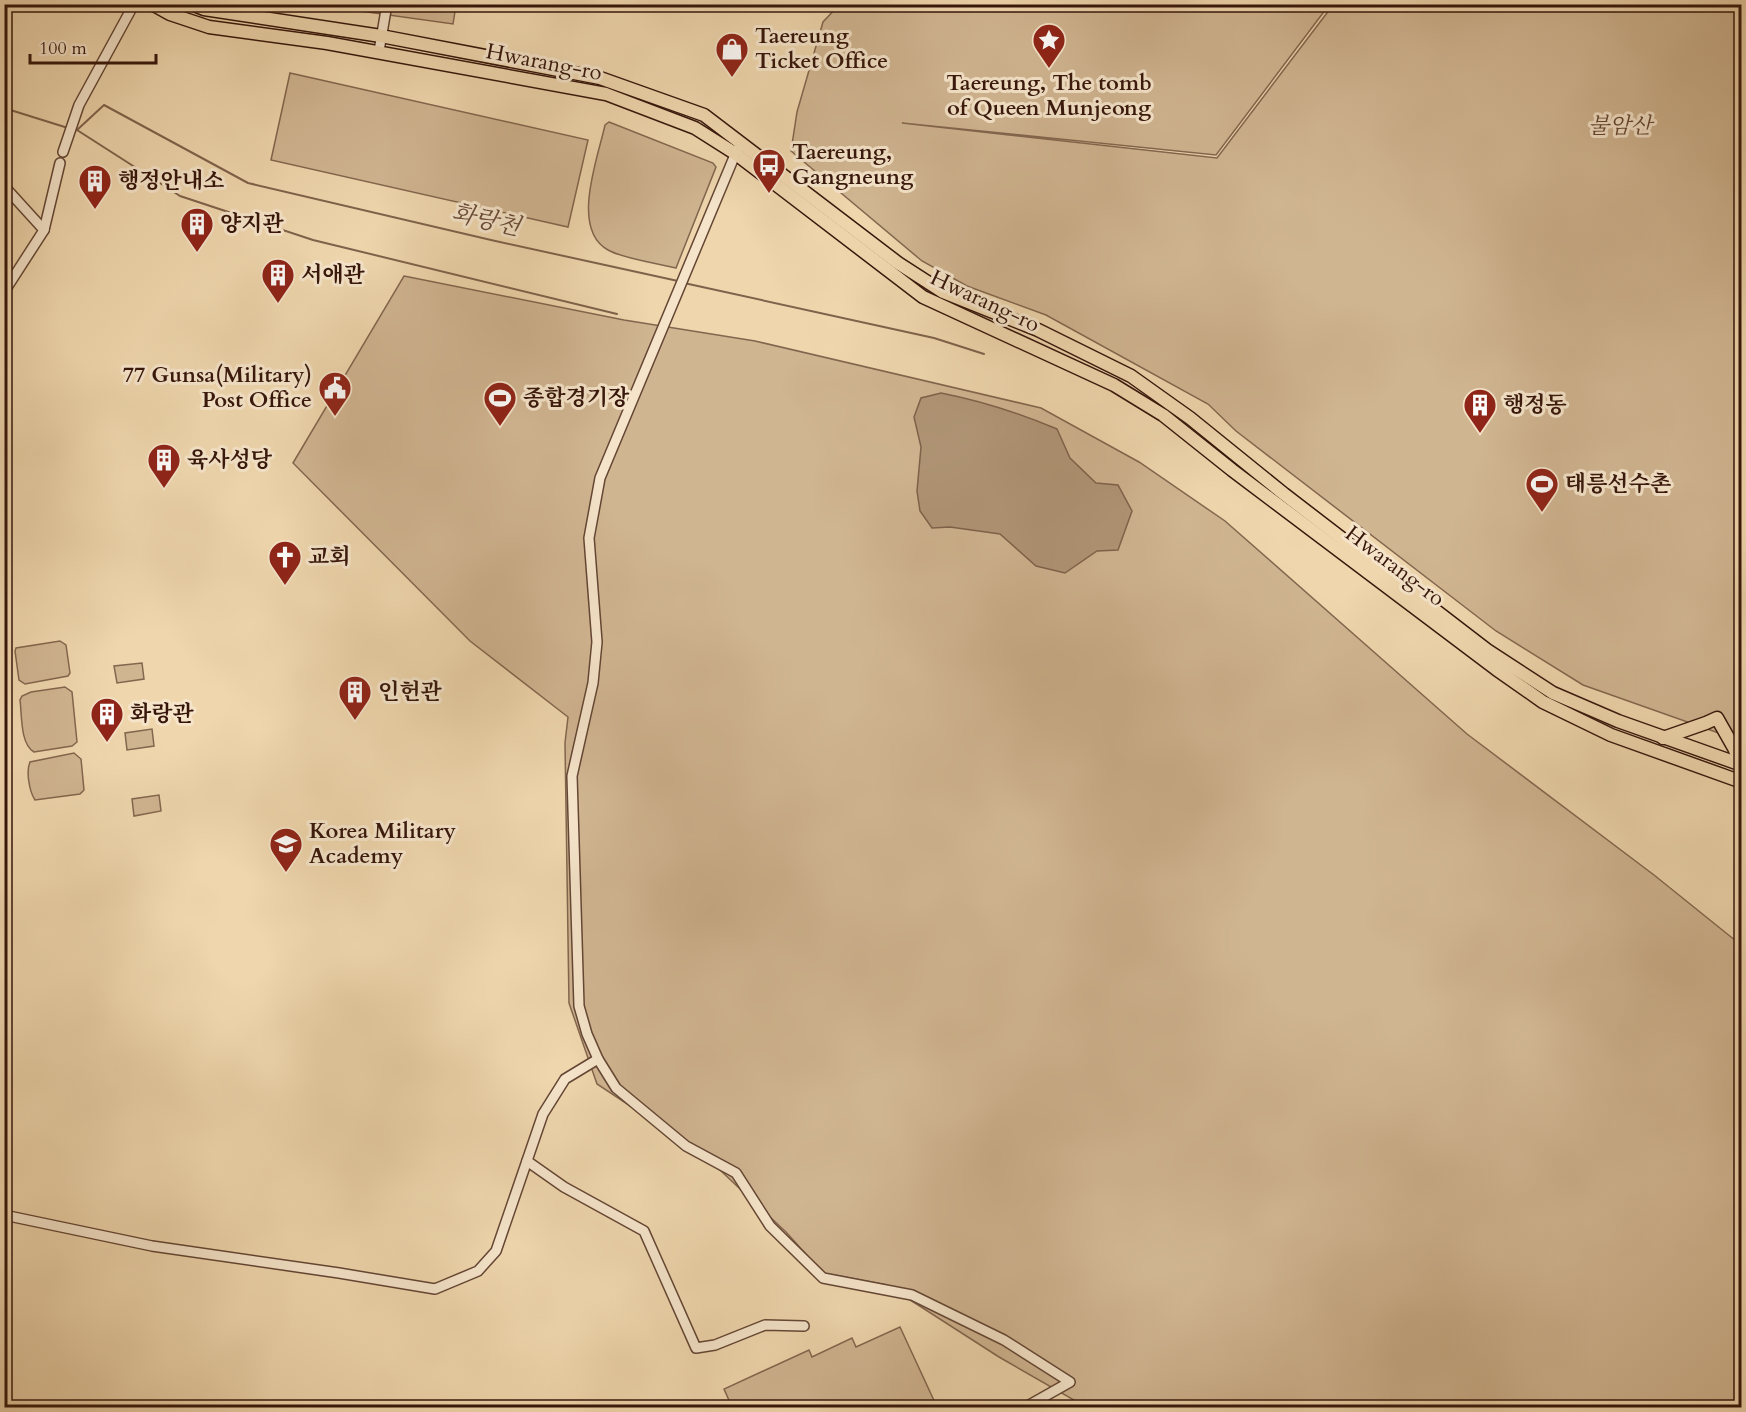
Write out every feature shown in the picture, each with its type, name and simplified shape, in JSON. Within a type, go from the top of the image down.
[{"type":"main road","name":"Hwarang-ro","points":[[152,4],[170,14],[209,27],[379,51],[606,94],[695,128],[738,148],[898,263],[943,292],[1038,330],[1131,376],[1190,418],[1284,494],[1487,650],[1553,693],[1618,721],[1741,765]]},
{"type":"main road","name":"Hwarang-ro","points":[[192,4],[204,9],[381,36],[600,78],[704,115],[738,148],[923,297],[1114,385],[1163,415],[1232,470],[1543,702],[1611,735],[1741,780]]},
{"type":"main road","points":[[1611,735],[1620,734],[1665,750],[1670,747],[1665,738],[1717,718],[1741,765]]},
{"type":"street","points":[[63,151],[79,105],[134,4]]},
{"type":"street","points":[[379,51],[387,4]]},
{"type":"street","points":[[738,148],[600,477],[589,538],[597,642],[593,683],[572,776],[579,1006],[587,1034],[598,1059],[616,1088],[686,1146],[736,1173],[770,1226],[823,1278],[912,1295],[1004,1340],[1070,1382],[1024,1407]]},
{"type":"street","points":[[4,292],[44,230],[60,163]]},
{"type":"street","points":[[4,186],[44,230]]},
{"type":"street","points":[[4,1215],[152,1246],[435,1289],[478,1271],[496,1251],[543,1114],[565,1079],[598,1059]]},
{"type":"street","points":[[527,1161],[564,1187],[644,1231],[696,1348],[715,1345],[765,1324],[804,1326]]},
{"type":"green space","points":[[317,5],[456,5],[453,24]]},
{"type":"green space","name":"불암산","points":[[839,5],[1329,5],[1216,155],[902,123],[1217,158],[1333,5],[1741,5],[1741,741],[1583,685],[1496,631],[1236,431],[1208,404],[1046,315],[967,286],[922,261],[791,151],[797,112],[823,22]]},
{"type":"green space","points":[[290,73],[588,140],[568,227],[271,160]]},
{"type":"green space","points":[[609,122],[713,163],[716,167],[676,268],[615,253],[597,240],[591,226],[590,192],[605,125]]},
{"type":"green space","points":[[404,276],[624,320],[755,341],[1041,408],[1139,462],[1225,521],[1467,734],[1654,875],[1741,945],[1741,1407],[1086,1407],[999,1357],[887,1285],[823,1273],[786,1232],[721,1171],[683,1141],[597,1084],[569,1003],[565,743],[568,717],[470,641],[293,463]]},
{"type":"green space","points":[[60,641],[66,645],[70,673],[68,676],[25,684],[19,680],[16,648]]},
{"type":"green space","points":[[142,663],[144,679],[117,683],[114,666]]},
{"type":"green space","points":[[65,687],[72,692],[77,742],[72,746],[34,752],[29,748],[24,736],[20,700],[22,696],[31,692]]},
{"type":"green space","points":[[152,729],[154,746],[127,750],[125,733]]},
{"type":"green space","points":[[74,753],[81,759],[84,790],[80,794],[35,800],[29,781],[30,762]]},
{"type":"green space","points":[[159,795],[161,811],[134,816],[132,799]]},
{"type":"green space","points":[[900,1327],[937,1407],[732,1407],[724,1389],[809,1350],[812,1357],[852,1338],[856,1347]]},
{"type":"shaded area","points":[[941,393],[1000,408],[1057,429],[1070,458],[1096,483],[1118,485],[1132,511],[1118,550],[1097,551],[1065,573],[1036,566],[1000,534],[950,527],[932,528],[920,511],[917,491],[921,447],[914,417],[921,398]]},
{"type":"waterway","name":"화랑천","points":[[74,129],[77,130],[104,105],[248,183],[678,281]]},
{"type":"waterway","name":"화랑천","points":[[4,108],[68,128]]},
{"type":"waterway","points":[[77,130],[180,196],[313,240],[617,314]]},
{"type":"waterway","name":"화랑천","points":[[684,283],[934,338],[984,354]]},
{"type":"place","name":"Taereung, The tomb of Queen Munjeong","points":[[1049,69]]},
{"type":"place","name":"Taereung Ticket Office","points":[[732,78]]},
{"type":"place","name":"Taereung, Gangneung","points":[[769,194]]},
{"type":"place","name":"행정안내소","points":[[95,210]]},
{"type":"place","name":"양지관","points":[[197,253]]},
{"type":"place","name":"서애관","points":[[278,304]]},
{"type":"place","name":"77 Gunsa(Military) Post Office","points":[[335,417]]},
{"type":"place","name":"종합경기장","points":[[500,427]]},
{"type":"place","name":"행정동","points":[[1480,434]]},
{"type":"place","name":"육사성당","points":[[164,489]]},
{"type":"place","name":"태릉선수촌","points":[[1542,513]]},
{"type":"place","name":"교회","points":[[285,586]]},
{"type":"place","name":"인헌관","points":[[355,721]]},
{"type":"place","name":"화랑관","points":[[107,743]]},
{"type":"place","name":"Korea Military Academy","points":[[286,873]]}]
